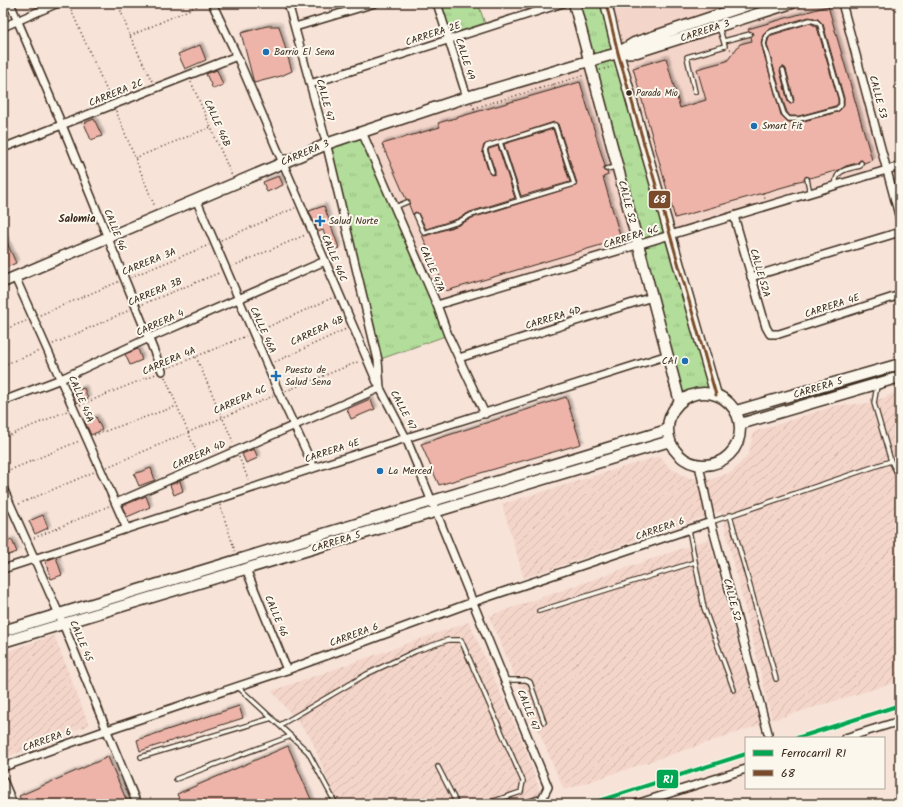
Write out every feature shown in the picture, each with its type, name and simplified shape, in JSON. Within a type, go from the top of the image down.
[{"type":"main road","name":"CALLE 52","points":[[574,3],[680,402]]},
{"type":"main road","points":[[606,3],[618,53],[716,395]]},
{"type":"main road","name":"CARRERA 3","points":[[618,53],[634,43],[754,3]]},
{"type":"main road","name":"CARRERA 3","points":[[3,282],[326,144],[467,97],[618,53],[637,52],[792,3]]},
{"type":"main road","name":"CARRERA 5","points":[[736,411],[900,364]]},
{"type":"main road","points":[[874,372],[878,383]]},
{"type":"main road","name":"CARRERA 5","points":[[740,424],[900,376]]},
{"type":"main road","points":[[706,393],[716,395],[731,404],[736,411],[740,424],[740,438],[737,446],[728,457],[714,464],[699,466],[691,464],[678,455],[670,441],[667,430],[671,414],[680,402],[688,396],[706,393]]},
{"type":"main road","name":"CARRERA 5","points":[[3,642],[61,619],[432,501],[667,430]]},
{"type":"main road","name":"CARRERA 5","points":[[3,631],[61,619],[246,569],[670,441]]},
{"type":"street","name":"CALLE 46","points":[[10,3],[62,125],[162,371]]},
{"type":"street","points":[[3,27],[58,3]]},
{"type":"street","name":"CALLE 46C","points":[[212,3],[237,56],[300,206],[380,388]]},
{"type":"street","name":"CALLE 47","points":[[288,3],[326,144],[378,360],[380,388],[406,438],[548,787],[542,799],[527,804]]},
{"type":"street","points":[[295,27],[375,3]]},
{"type":"street","name":"CALLE 49","points":[[437,3],[467,97]]},
{"type":"street","name":"CARRERA 2E","points":[[310,84],[563,3]]},
{"type":"street","name":"CALLE 53","points":[[842,3],[900,219]]},
{"type":"street","name":"CARRERA 2C","points":[[3,148],[237,56]]},
{"type":"street","name":"CALLE 47A","points":[[362,132],[437,305],[448,335],[485,414]]},
{"type":"street","name":"CARRERA 4C","points":[[437,305],[900,166]]},
{"type":"street","name":"CALLE 46A","points":[[196,199],[279,393],[314,468]]},
{"type":"street","name":"CALLE 52A","points":[[734,216],[751,278],[766,327],[770,334]]},
{"type":"street","points":[[751,278],[900,232]]},
{"type":"street","name":"CARRERA 4","points":[[3,400],[61,379],[149,338],[325,261]]},
{"type":"street","name":"CALLE 45A","points":[[15,277],[127,529]]},
{"type":"street","name":"CARRERA 4E","points":[[770,334],[779,334],[900,295]]},
{"type":"street","name":"CARRERA 4D","points":[[459,358],[652,297]]},
{"type":"street","name":"CARRERA 4E","points":[[3,569],[406,438],[668,355]]},
{"type":"street","name":"CARRERA 4D","points":[[116,503],[380,388]]},
{"type":"street","name":"CALLE 52","points":[[699,466],[711,522],[768,733]]},
{"type":"street","name":"CALLE 45","points":[[4,491],[61,619],[137,804]]},
{"type":"street","name":"CARRERA 6","points":[[3,767],[107,730],[287,670],[473,602],[711,522]]},
{"type":"street","name":"CALLE 46","points":[[246,569],[287,670]]},
{"type":"street","points":[[848,737],[900,721]]},
{"type":"street","points":[[636,804],[745,769]]},
{"type":"street","points":[[3,780],[13,804]]},
{"type":"lane","points":[[810,20],[818,22],[841,99],[840,105],[837,109],[798,119],[789,119],[784,114],[780,105],[764,44],[766,36],[770,32],[810,20]]},
{"type":"lane","points":[[695,92],[687,57],[725,46],[719,26]]},
{"type":"lane","points":[[724,41],[750,34]]},
{"type":"lane","points":[[783,70],[791,101]]},
{"type":"lane","points":[[416,215],[424,234],[458,222],[471,215],[574,184],[555,124],[485,148],[492,172]]},
{"type":"lane","points":[[500,142],[519,200]]},
{"type":"lane","points":[[836,186],[835,180],[841,171],[860,166],[861,164]]},
{"type":"lane","points":[[606,169],[617,166]]},
{"type":"lane","points":[[807,179],[810,193]]},
{"type":"lane","points":[[395,207],[407,202]]},
{"type":"lane","points":[[878,383],[874,403],[891,461],[898,475],[900,475]]},
{"type":"lane","points":[[711,522],[891,461]]},
{"type":"lane","points":[[730,516],[776,680]]},
{"type":"lane","points":[[688,530],[704,608],[734,690]]},
{"type":"lane","points":[[539,611],[695,562]]},
{"type":"lane","points":[[280,725],[367,674],[388,664],[416,651],[448,640],[461,640],[523,781],[521,792],[485,804]]},
{"type":"lane","points":[[505,680],[526,680],[530,682],[544,722]]},
{"type":"lane","points":[[238,687],[308,752],[336,804]]},
{"type":"lane","points":[[141,757],[272,718]]},
{"type":"lane","points":[[176,779],[291,736]]},
{"type":"lane","points":[[438,767],[457,804]]},
{"type":"path","points":[[118,3],[130,36],[156,88]]},
{"type":"path","points":[[130,36],[204,3]]},
{"type":"path","name":"CALLE 46B","points":[[188,75],[232,177]]},
{"type":"path","points":[[474,108],[585,75]]},
{"type":"path","points":[[553,84],[554,89]]},
{"type":"path","points":[[134,158],[211,127]]},
{"type":"path","name":"CARRERA 3A","points":[[3,330],[300,206]]},
{"type":"path","name":"CARRERA 3B","points":[[3,366],[136,307],[312,232]]},
{"type":"path","name":"CARRERA 4A","points":[[3,438],[254,333],[339,295]]},
{"type":"path","name":"CARRERA 4B","points":[[268,365],[353,326]]},
{"type":"path","points":[[196,357],[252,489]]},
{"type":"path","name":"CARRERA 4C","points":[[188,433],[279,393],[367,358]]},
{"type":"path","points":[[162,371],[202,465]]},
{"type":"path","points":[[218,500],[236,555]]},
{"type":"path","points":[[27,542],[116,503]]},
{"type":"shaded area","points":[[606,3],[754,3],[634,43],[619,53],[637,52],[792,3],[842,3],[887,170],[671,235],[618,53]]},
{"type":"shaded area","points":[[589,61],[638,245],[437,305],[362,132]]},
{"type":"shaded area","points":[[900,389],[900,681],[772,720],[721,511],[524,578],[502,504],[660,456],[670,468],[689,478],[709,480],[732,472],[748,455],[754,432],[837,405],[864,404],[886,397]]},
{"type":"shaded area","points":[[709,539],[760,725],[564,790],[489,616]]},
{"type":"shaded area","points":[[469,622],[525,748],[541,795],[514,804],[337,804],[311,738],[272,691]]},
{"type":"shaded area","points":[[54,635],[89,725],[4,758],[3,653]]},
{"type":"green space","points":[[437,3],[478,3],[486,27],[449,39]]},
{"type":"green space","points":[[574,3],[606,3],[716,395],[697,394],[680,402]]},
{"type":"green space","points":[[362,132],[448,335],[378,360],[326,144]]},
{"type":"building","points":[[828,6],[872,160],[864,163],[860,160],[857,163],[839,170],[810,178],[806,176],[804,180],[794,182],[794,184],[675,218],[633,68],[666,58],[680,108],[706,100],[697,69],[727,61],[740,44],[752,41],[751,37],[753,33],[748,29]],"holes":[[[809,17],[818,19],[823,24],[844,98],[844,106],[838,112],[800,122],[788,122],[781,115],[761,43],[763,35],[769,29]]]},
{"type":"building","points":[[810,23],[817,27],[838,99],[838,104],[799,116],[790,116],[784,104],[767,44],[772,35]],"holes":[[[782,67],[786,69],[794,100],[792,104],[788,102],[780,71]]]},
{"type":"building","name":"Barrio El Sena","points":[[267,26],[279,26],[292,71],[281,76],[254,83],[241,33]]},
{"type":"building","points":[[200,45],[206,60],[185,69],[178,54]]},
{"type":"building","points":[[217,70],[223,85],[213,89],[206,74]]},
{"type":"building","points":[[580,82],[605,166],[603,170],[607,172],[608,175],[603,177],[621,239],[446,291],[422,235],[425,236],[459,225],[472,218],[576,186],[577,183],[558,124],[554,122],[484,145],[482,151],[489,173],[492,175],[495,174],[495,171],[488,150],[498,146],[515,198],[470,212],[457,219],[426,229],[418,213],[415,212],[413,215],[409,205],[410,200],[406,199],[382,144],[440,127],[438,123]]},
{"type":"building","points":[[94,119],[102,136],[91,140],[84,123]]},
{"type":"building","points":[[553,129],[570,182],[521,196],[504,144]]},
{"type":"building","points":[[279,176],[283,185],[267,192],[263,182]]},
{"type":"building","name":"Salud Norte","points":[[324,206],[339,248],[330,251],[323,230],[318,232],[309,211]]},
{"type":"building","points":[[3,234],[16,263],[3,269]]},
{"type":"building","points":[[138,349],[142,360],[130,365],[125,354]]},
{"type":"building","points":[[84,388],[88,399],[76,403],[72,392]]},
{"type":"building","points":[[566,397],[581,444],[439,485],[421,444]]},
{"type":"building","points":[[370,399],[375,409],[351,419],[347,409]]},
{"type":"building","points":[[96,417],[102,430],[91,435],[85,422]]},
{"type":"building","points":[[254,449],[258,458],[246,463],[242,454]]},
{"type":"building","points":[[151,468],[155,480],[139,486],[134,474]]},
{"type":"building","points":[[180,481],[183,491],[174,495],[170,485]]},
{"type":"building","points":[[146,496],[150,507],[127,517],[122,506]]},
{"type":"building","points":[[43,515],[48,528],[35,534],[29,521]]},
{"type":"building","points":[[12,540],[17,552],[3,557],[3,543]]},
{"type":"building","points":[[56,557],[62,575],[51,579],[45,561]]},
{"type":"building","points":[[239,706],[243,718],[140,751],[137,740]]},
{"type":"building","points":[[288,746],[313,804],[181,804],[177,794]]},
{"type":"building","points":[[108,757],[128,804],[23,804],[19,796]]},
{"type":"rail line","name":"R1","points":[[800,737],[900,705]]},
{"type":"rail line","name":"R1","points":[[589,804],[745,754]]},
{"type":"transit line","name":"68","points":[[606,3],[618,53],[716,395]]},
{"type":"place","name":"Barrio El Sena","points":[[266,52]]},
{"type":"place","name":"Parada Mio","points":[[629,93]]},
{"type":"place","name":"Smart Fit","points":[[754,126]]},
{"type":"place","name":"Salud Norte","points":[[320,221]]},
{"type":"place","name":"CAI","points":[[685,361]]},
{"type":"place","name":"Puesto de Salud Sena","points":[[276,376]]},
{"type":"place","name":"La Merced","points":[[380,471]]},
{"type":"district","name":"Salomia","points":[[77,219]]}]
